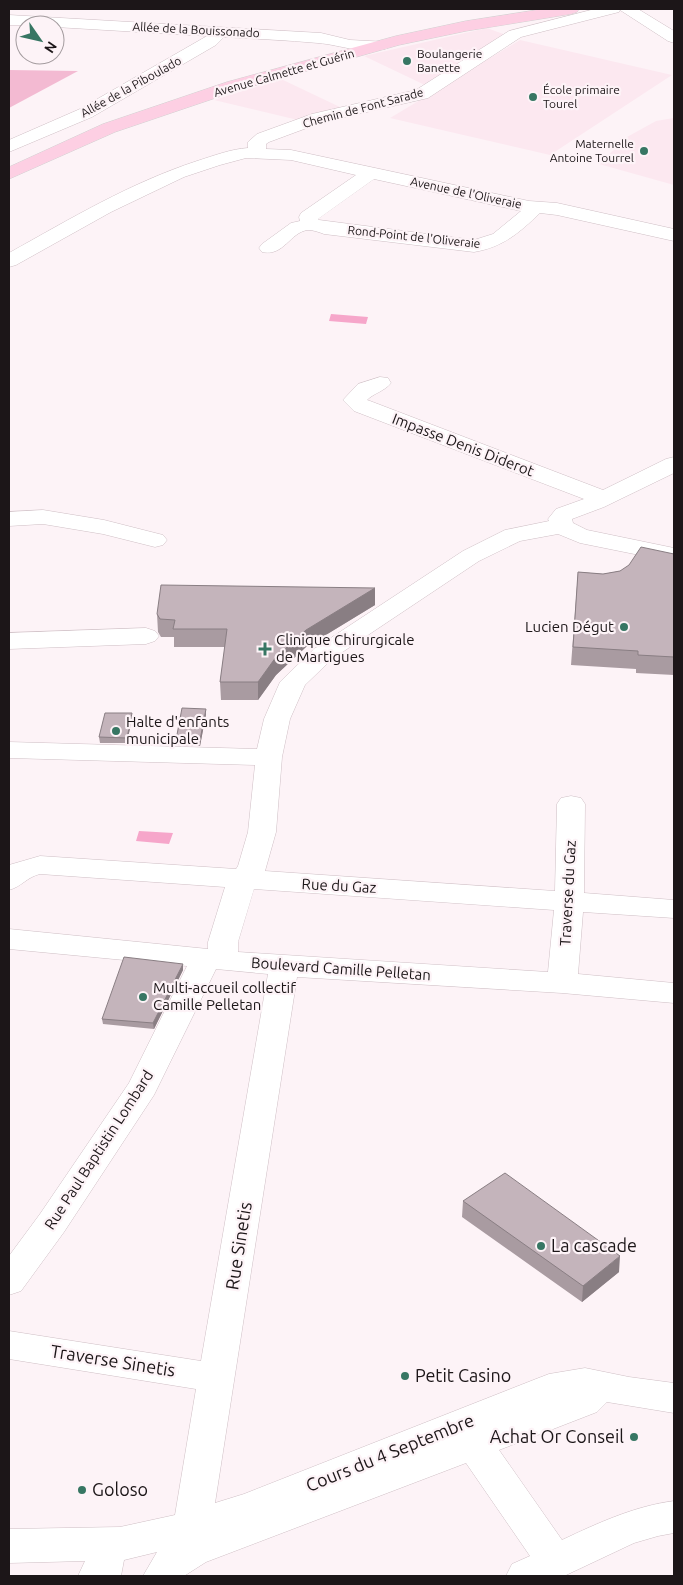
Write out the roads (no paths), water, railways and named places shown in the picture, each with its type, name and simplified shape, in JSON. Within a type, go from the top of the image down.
[{"type":"main road","name":"Avenue Calmette et Guérin","points":[[9,168],[98,128],[165,102],[350,45],[437,26],[530,9]]},
{"type":"main road","name":"Avenue Calmette et Guérin","points":[[9,174],[109,128],[233,86],[382,45],[466,26],[571,9]]},
{"type":"street","name":"Chemin de Font Sarade","points":[[257,152],[257,142],[318,118],[406,99],[434,88],[514,34],[613,9]]},
{"type":"street","points":[[627,9],[674,38]]},
{"type":"street","name":"Allée de la Bouissonado","points":[[9,20],[321,38],[350,45],[382,45]]},
{"type":"street","name":"Allée de la Piboulado","points":[[9,147],[23,139],[86,113],[210,42],[220,32]]},
{"type":"street","points":[[9,261],[104,208],[178,173],[233,155],[257,152]]},
{"type":"street","name":"Avenue de l'Oliveraie","points":[[257,152],[291,155],[535,208],[558,209],[674,235]]},
{"type":"street","points":[[270,248],[298,227],[311,224],[308,218],[371,172]]},
{"type":"street","name":"Rond-Point de l'Oliveraie","points":[[311,224],[324,228],[474,246],[488,245],[496,241],[535,208]]},
{"type":"street","name":"Impasse Denis Diderot","points":[[380,383],[366,389],[354,400],[362,406],[602,498]]},
{"type":"street","points":[[674,464],[564,514],[560,520],[562,526],[569,532],[580,536],[674,555]]},
{"type":"street","points":[[9,519],[43,517],[104,527],[155,540]]},
{"type":"street","points":[[214,960],[223,942],[242,880],[252,868],[262,832],[269,757],[277,719],[294,682],[323,654],[471,556],[513,535],[562,526]]},
{"type":"street","points":[[9,642],[146,636]]},
{"type":"street","points":[[9,750],[269,757]]},
{"type":"street","name":"Traverse du Gaz","points":[[562,983],[569,900],[571,804]]},
{"type":"street","name":"Rue du Gaz","points":[[9,881],[15,873],[30,866],[40,865],[242,880],[569,900],[674,909]]},
{"type":"street","name":"Boulevard Camille Pelletan","points":[[9,939],[284,966],[562,983],[674,993]]},
{"type":"street","name":"Rue Paul Baptistin Lombard","points":[[9,1282],[52,1223],[143,1086],[214,960]]},
{"type":"street","name":"Rue Sinetis","points":[[189,1535],[217,1378],[284,966]]},
{"type":"street","name":"Traverse Sinetis","points":[[9,1344],[217,1378]]},
{"type":"street","name":"Cours du 4 Septembre","points":[[163,1576],[189,1535],[253,1507],[550,1389],[585,1383],[629,1392],[674,1398]]},
{"type":"street","name":"Cours du 4 Septembre","points":[[9,1546],[103,1568],[120,1544],[189,1535],[473,1443],[584,1402],[599,1386]]},
{"type":"street","name":"Cours du 4 Septembre","points":[[473,1443],[541,1569]]},
{"type":"street","points":[[541,1569],[636,1526],[663,1517],[674,1517]]},
{"type":"place","name":"Boulangerie Banette","points":[[407,61]]},
{"type":"place","name":"École primaire Tourel","points":[[533,97]]},
{"type":"place","name":"Maternelle Antoine Tourrel","points":[[644,151]]},
{"type":"place","name":"Lucien Dégut","points":[[624,627]]},
{"type":"place","name":"Clinique Chirurgicale de Martigues","points":[[265,649]]},
{"type":"place","name":"Halte d'enfants municipale","points":[[116,731]]},
{"type":"place","name":"Multi-accueil collectif Camille Pelletan","points":[[143,997]]},
{"type":"place","name":"La cascade","points":[[541,1246]]},
{"type":"place","name":"Petit Casino","points":[[405,1376]]},
{"type":"place","name":"Achat Or Conseil","points":[[634,1437]]},
{"type":"place","name":"Goloso","points":[[82,1490]]}]
